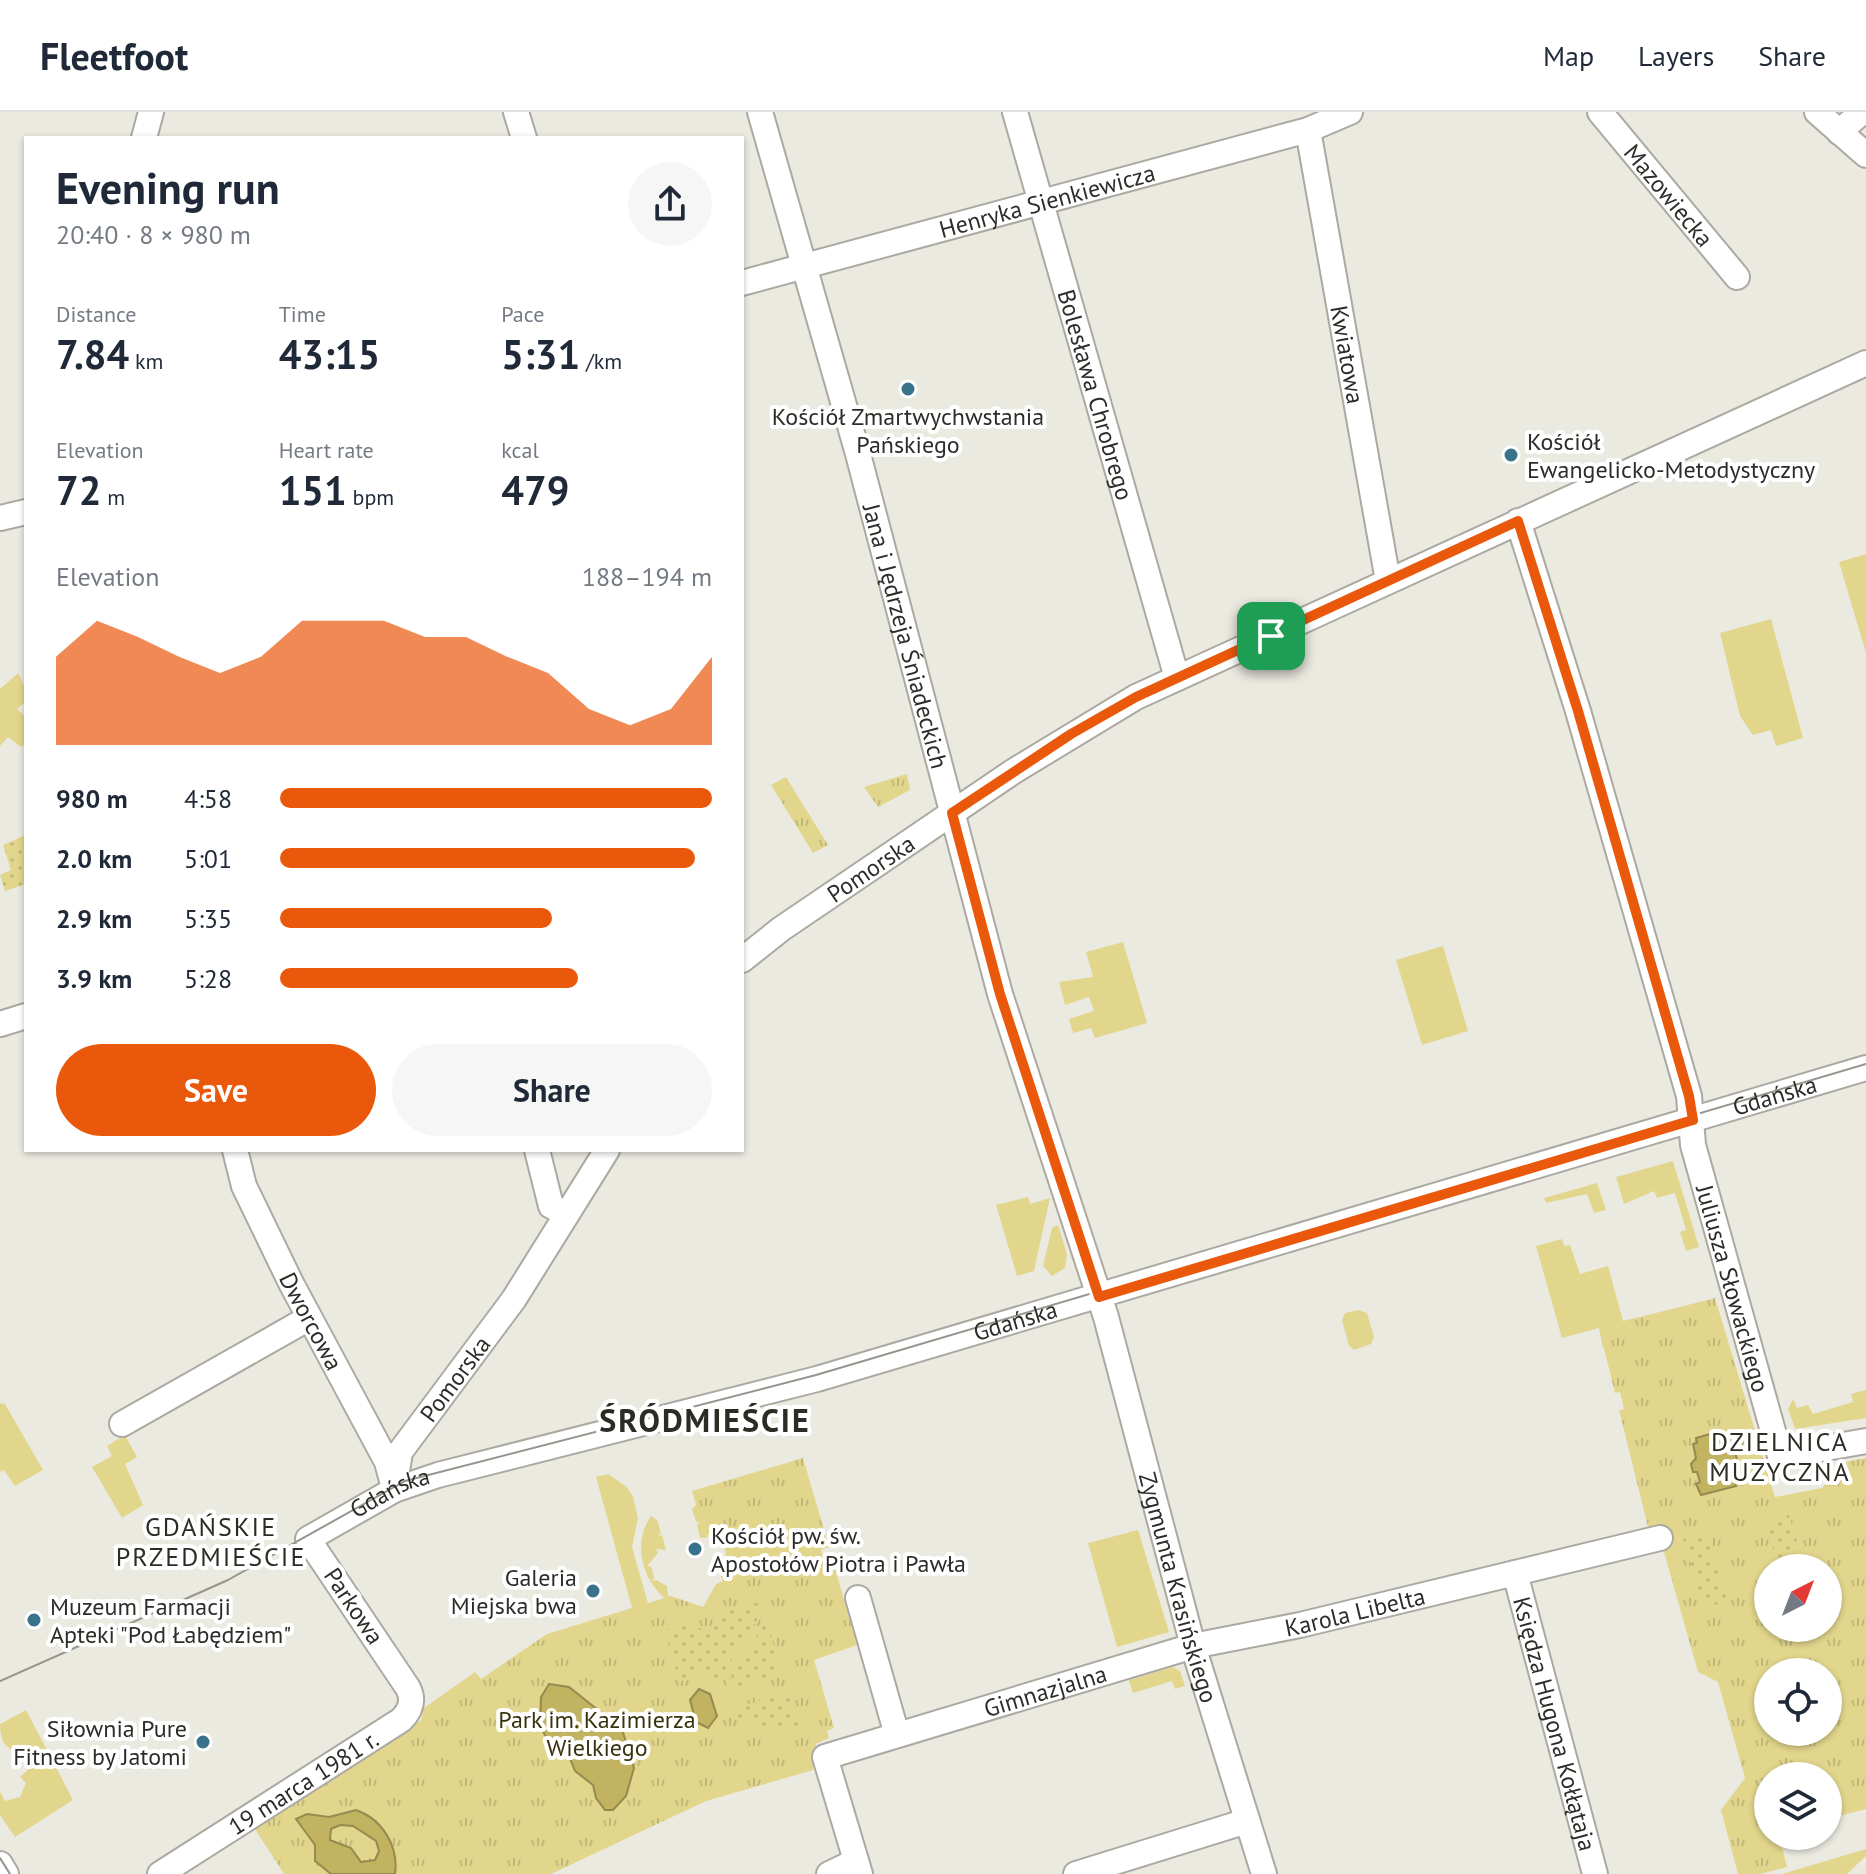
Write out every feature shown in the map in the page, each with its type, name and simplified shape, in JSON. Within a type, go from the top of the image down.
[{"type":"street","points":[[145,136],[151,112]]},
{"type":"street","points":[[516,112],[523,136]]},
{"type":"street","name":"Jana i Jędrzeja Śniadeckich","points":[[760,112],[858,454],[1000,994],[1099,1297]]},
{"type":"street","name":"Bolesława Chrobrego","points":[[1015,112],[1177,678]]},
{"type":"street","name":"Henryka Sienkiewicza","points":[[744,282],[1308,130],[1350,112]]},
{"type":"street","name":"Mazowiecka","points":[[1600,112],[1737,277]]},
{"type":"street","points":[[1817,112],[1866,155]]},
{"type":"street","points":[[1839,132],[1862,112]]},
{"type":"street","name":"Kwiatowa","points":[[1308,130],[1388,581]]},
{"type":"street","name":"Pomorska","points":[[744,958],[781,929],[1071,734],[1177,678],[1857,367]]},
{"type":"street","points":[[0,518],[24,512]]},
{"type":"street","name":"Juliusza Słowackiego","points":[[1518,521],[1578,711],[1689,1096],[1693,1145],[1780,1456],[1866,1441]]},
{"type":"street","points":[[0,1024],[24,1017]]},
{"type":"street","name":"Gdańska","points":[[308,1539],[394,1490],[438,1475],[795,1385],[1866,1068]]},
{"type":"street","name":"Dworcowa","points":[[236,1152],[244,1186],[309,1318],[387,1462],[394,1490]]},
{"type":"street","points":[[537,1152],[543,1188],[551,1206],[566,1214]]},
{"type":"street","name":"Pomorska","points":[[394,1490],[400,1452],[514,1299],[606,1152]]},
{"type":"street","name":"Zygmunta Krasińskiego","points":[[1099,1297],[1193,1646],[1264,1874]]},
{"type":"street","points":[[122,1424],[309,1318]]},
{"type":"street","name":"Karola Libelta","points":[[1193,1646],[1300,1625],[1660,1538]]},
{"type":"street","name":"Parkowa","points":[[308,1539],[398,1673]]},
{"type":"street","name":"Księdza Hugona Kołłątaja","points":[[1515,1573],[1595,1874]]},
{"type":"street","points":[[858,1598],[897,1735]]},
{"type":"street","name":"Gimnazjalna","points":[[858,1868],[825,1757],[1193,1646]]},
{"type":"street","name":"19 marca 1981 r.","points":[[160,1874],[401,1720],[409,1710],[412,1698],[398,1673]]},
{"type":"street","points":[[1076,1874],[1247,1821]]},
{"type":"street","points":[[0,1864],[6,1874]]},
{"type":"street","points":[[829,1874],[858,1868]]},
{"type":"green space","points":[[1866,554],[1866,653],[1839,562]]},
{"type":"green space","points":[[1771,619],[1803,738],[1776,746],[1771,730],[1753,735],[1740,716],[1720,633]]},
{"type":"green space","points":[[18,673],[24,685],[24,703],[17,709],[24,715],[24,745],[21,747],[8,737],[0,746],[0,689]]},
{"type":"green space","points":[[907,774],[910,790],[878,807],[864,787]]},
{"type":"green space","points":[[786,777],[828,845],[813,853],[771,785]]},
{"type":"green space","points":[[24,836],[24,885],[5,891],[0,875],[11,870],[3,845]]},
{"type":"green space","points":[[1123,942],[1147,1023],[1095,1038],[1091,1028],[1073,1033],[1069,1019],[1094,1011],[1089,997],[1065,1005],[1059,982],[1093,977],[1086,952]]},
{"type":"green space","points":[[1443,946],[1468,1031],[1422,1045],[1396,960]]},
{"type":"green space","points":[[1673,1161],[1699,1247],[1686,1251],[1680,1232],[1686,1230],[1675,1193],[1657,1198],[1654,1191],[1624,1204],[1616,1177]]},
{"type":"green space","points":[[1597,1183],[1606,1210],[1594,1213],[1587,1194],[1546,1203],[1544,1198]]},
{"type":"green space","points":[[1028,1197],[1030,1204],[1050,1198],[1034,1271],[1017,1276],[996,1205]]},
{"type":"green space","points":[[1058,1225],[1067,1254],[1065,1268],[1052,1276],[1043,1266],[1052,1228]]},
{"type":"green space","points":[[1562,1239],[1564,1246],[1570,1245],[1580,1274],[1608,1266],[1623,1321],[1693,1304],[1603,1348],[1599,1328],[1562,1338],[1536,1246]]},
{"type":"green space","points":[[1715,1298],[1775,1497],[1822,1488],[1845,1462],[1866,1458],[1866,1809],[1842,1815],[1842,1762],[1754,1762],[1754,1850],[1783,1850],[1787,1867],[1760,1874],[1738,1874],[1721,1810],[1745,1778],[1718,1682],[1698,1672],[1660,1538],[1649,1531],[1619,1410],[1624,1409],[1620,1392],[1615,1393],[1599,1328]]},
{"type":"green space","points":[[1359,1310],[1367,1313],[1374,1337],[1371,1344],[1354,1350],[1349,1346],[1342,1320],[1345,1313]]},
{"type":"green space","points":[[1866,1390],[1866,1418],[1795,1429],[1788,1409],[1793,1399],[1797,1408],[1808,1405],[1813,1414],[1853,1402],[1851,1394]]},
{"type":"green space","points":[[0,1403],[5,1404],[43,1470],[15,1486],[4,1470],[0,1472]]},
{"type":"green space","points":[[125,1435],[137,1457],[125,1464],[143,1505],[122,1518],[92,1467],[112,1456],[107,1446]]},
{"type":"green space","name":"Park im. Kazimierza Wielkiego","points":[[803,1458],[829,1547],[821,1550],[823,1556],[831,1554],[857,1645],[814,1660],[834,1728],[827,1731],[829,1738],[816,1744],[813,1770],[706,1801],[551,1874],[284,1874],[255,1829],[256,1820],[318,1786],[421,1720],[424,1708],[475,1672],[481,1679],[547,1634],[671,1596],[703,1607],[716,1584],[723,1581],[719,1572],[729,1559],[726,1558],[724,1542],[720,1544],[708,1534],[707,1538],[700,1538],[697,1525],[700,1522],[696,1522],[692,1509],[696,1505],[692,1491]]},
{"type":"green space","points":[[608,1474],[627,1487],[638,1518],[632,1547],[653,1621],[637,1626],[596,1477]]},
{"type":"green space","points":[[1789,1515],[1801,1554],[1775,1554],[1765,1521]]},
{"type":"green space","points":[[651,1516],[657,1520],[661,1532],[658,1536],[662,1535],[666,1550],[656,1549],[658,1553],[647,1566],[651,1566],[652,1581],[667,1586],[668,1596],[672,1597],[667,1600],[651,1582],[642,1561],[642,1538]]},
{"type":"green space","points":[[1138,1530],[1169,1632],[1117,1647],[1088,1543]]},
{"type":"green space","points":[[1707,1533],[1726,1597],[1716,1605],[1701,1600],[1683,1539]]},
{"type":"green space","points":[[760,1602],[764,1609],[719,1679],[697,1673],[680,1682],[664,1630],[687,1624],[708,1631],[717,1626],[720,1613]]},
{"type":"green space","points":[[767,1620],[781,1672],[727,1691],[725,1686]]},
{"type":"green space","points":[[1173,1667],[1180,1671],[1185,1686],[1175,1689],[1172,1681],[1133,1693],[1129,1680]]},
{"type":"green space","points":[[784,1693],[789,1696],[799,1725],[777,1732],[733,1716],[732,1710]]},
{"type":"green space","points":[[26,1710],[73,1800],[15,1837],[0,1815],[0,1792],[5,1801],[20,1797],[26,1783],[20,1777],[32,1766],[3,1742],[0,1724]]},
{"type":"green space","points":[[1866,1849],[1866,1856],[1847,1874],[1782,1874]]},
{"type":"shaded area","points":[[1721,1431],[1723,1435],[1729,1434],[1731,1453],[1735,1452],[1740,1470],[1733,1477],[1736,1486],[1701,1495],[1696,1484],[1700,1482],[1697,1472],[1693,1472],[1691,1464],[1696,1458],[1693,1444],[1697,1443],[1696,1438]]},
{"type":"shaded area","points":[[549,1684],[569,1687],[622,1729],[634,1768],[626,1796],[613,1810],[605,1810],[596,1798],[593,1785],[575,1771],[569,1756],[546,1737],[540,1726],[541,1697]]},
{"type":"shaded area","points":[[699,1689],[710,1694],[717,1716],[708,1728],[696,1722],[690,1700]]},
{"type":"shaded area","points":[[356,1810],[374,1820],[391,1844],[395,1874],[331,1874],[315,1861],[315,1845],[296,1819],[307,1814],[329,1817]],"holes":[[[340,1825],[353,1826],[376,1841],[379,1851],[375,1860],[361,1862],[351,1848],[330,1840],[331,1829]]]},
{"type":"tram line","points":[[0,1681],[228,1580],[405,1481],[816,1375],[1866,1064]]},
{"type":"tram line","points":[[0,1858],[10,1874]]},
{"type":"place","name":"Kościół Zmartwychwstania Pańskiego","points":[[908,389]]},
{"type":"place","name":"Kościół Ewangelicko-Metodystyczny","points":[[1511,455]]},
{"type":"place","name":"Kościół pw. św. Apostołów Piotra i Pawła","points":[[695,1549]]},
{"type":"place","name":"Galeria Miejska bwa","points":[[593,1591]]},
{"type":"place","name":"Muzeum Farmacji Apteki \"Pod Łabędziem\"","points":[[34,1620]]},
{"type":"place","name":"Siłownia Pure Fitness by Jatomi","points":[[203,1742]]},
{"type":"district","name":"ŚRÓDMIEŚCIE","points":[[705,1420]]},
{"type":"district","name":"DZIELNICA MUZYCZNA","points":[[1780,1456]]},
{"type":"district","name":"GDAŃSKIE PRZEDMIEŚCIE","points":[[211,1541]]},
{"type":"route","points":[[1518,521],[1578,711],[1689,1096],[1693,1120],[1099,1297],[1000,994],[952,813],[1071,734],[1136,697],[1271,636],[1518,521]]}]
